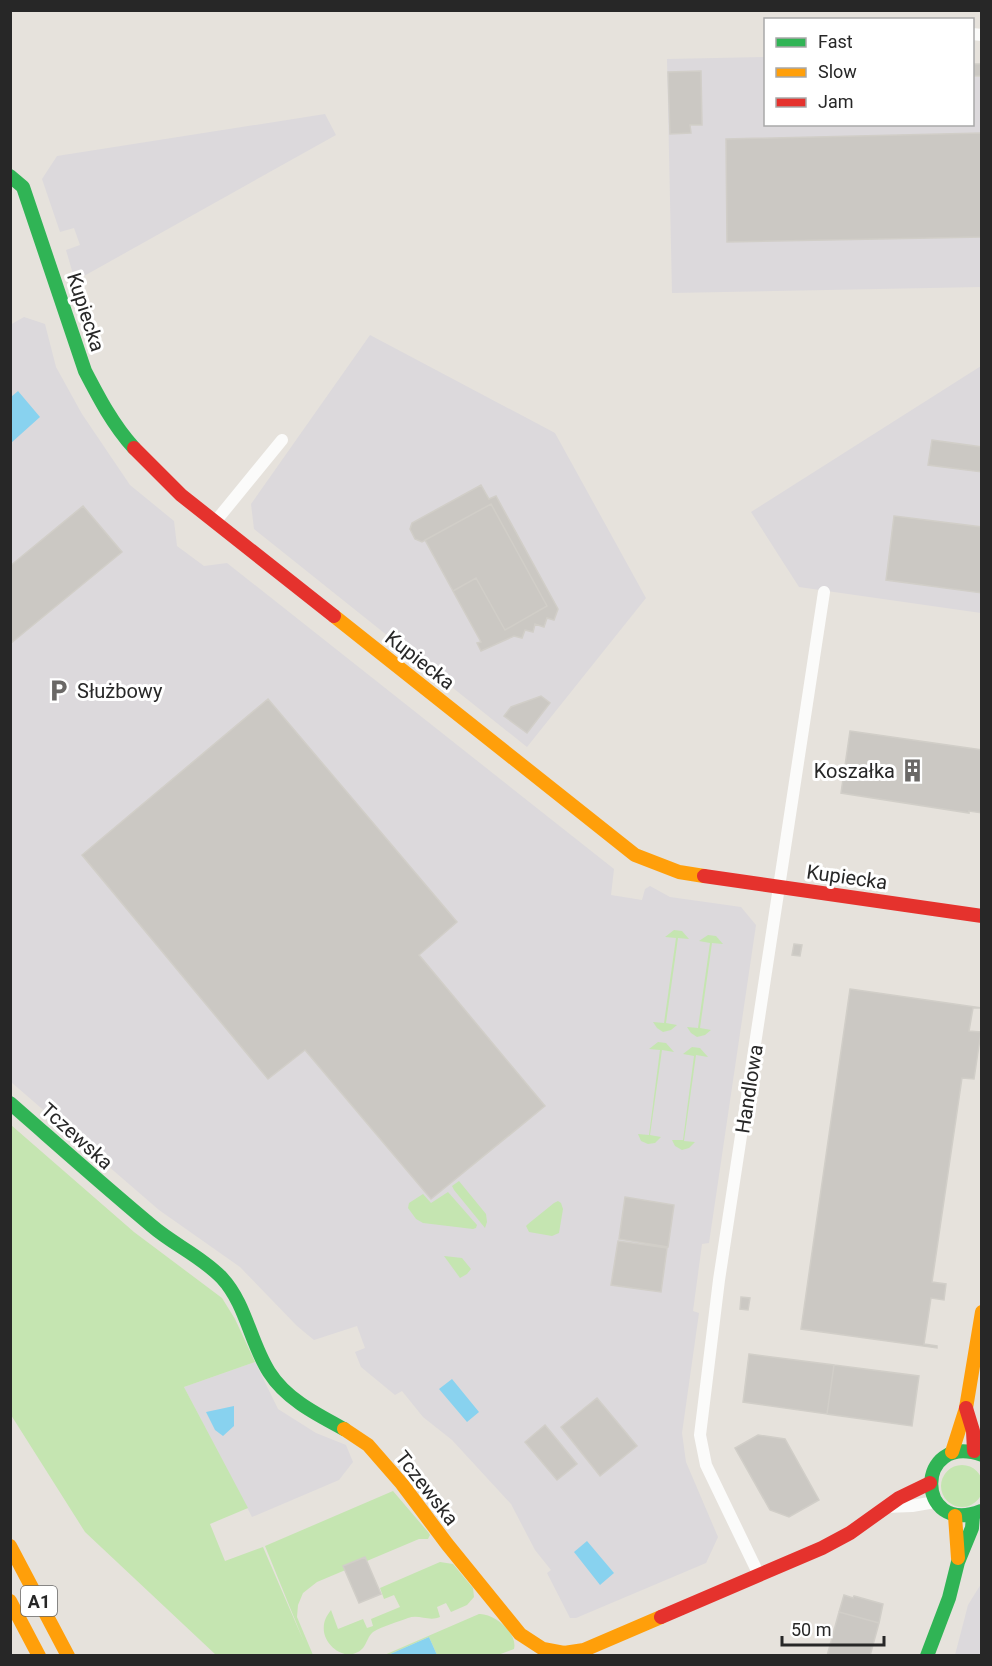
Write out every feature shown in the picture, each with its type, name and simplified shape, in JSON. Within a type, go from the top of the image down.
[{"type":"main road","name":"Kupiecka","points":[[10,176],[23,188],[85,371],[122,435],[138,453],[181,495],[635,855],[679,872],[981,916]]},
{"type":"main road","name":"Tczewska","points":[[10,1102],[154,1228],[205,1262],[223,1279],[236,1297],[268,1371],[286,1393],[309,1410],[368,1445],[402,1484],[520,1634],[543,1649],[564,1653],[584,1650],[822,1548],[854,1530],[908,1491],[930,1483]]},
{"type":"main road","points":[[952,1452],[966,1408],[981,1312]]},
{"type":"main road","points":[[927,1656],[977,1513],[955,1516],[940,1508],[935,1502],[930,1483],[932,1470],[940,1459],[952,1452],[963,1450],[978,1454],[966,1408]]},
{"type":"main road","points":[[955,1516],[958,1562]]},
{"type":"main road","name":"A1","points":[[10,1546],[68,1656]]},
{"type":"main road","name":"A1","points":[[10,1601],[39,1656]]},
{"type":"street","points":[[215,522],[282,440]]},
{"type":"street","name":"Handlowa","points":[[759,1575],[706,1465],[700,1435],[718,1288],[824,592]]},
{"type":"street","points":[[885,1507],[935,1502]]},
{"type":"shaded area","points":[[764,57],[764,126],[974,126],[974,77],[981,77],[981,287],[672,293],[667,59]]},
{"type":"shaded area","points":[[325,114],[336,135],[75,281],[66,250],[80,245],[74,228],[60,232],[42,179],[57,156]]},
{"type":"shaded area","points":[[24,317],[45,324],[56,367],[82,414],[130,485],[174,521],[177,546],[204,566],[227,563],[614,869],[611,895],[642,900],[645,889],[650,886],[670,897],[741,907],[756,925],[709,1243],[702,1244],[693,1311],[699,1313],[682,1433],[686,1462],[718,1537],[706,1563],[576,1618],[570,1618],[547,1573],[551,1570],[535,1550],[511,1504],[452,1440],[423,1417],[402,1391],[395,1395],[361,1367],[355,1352],[365,1348],[357,1326],[314,1340],[297,1326],[240,1267],[159,1210],[11,1082],[10,325]]},
{"type":"shaded area","points":[[370,335],[555,433],[646,598],[527,747],[254,529],[251,504]]},
{"type":"shaded area","points":[[981,366],[981,613],[799,587],[751,512]]},
{"type":"shaded area","points":[[255,1362],[278,1409],[316,1433],[346,1445],[353,1462],[339,1480],[252,1517],[184,1387]]},
{"type":"shaded area","points":[[981,1584],[981,1655],[955,1655],[968,1605]]},
{"type":"green space","points":[[674,930],[682,931],[689,939],[678,938],[666,1023],[677,1025],[663,1032],[653,1022],[664,1023],[676,938],[665,937]]},
{"type":"green space","points":[[708,935],[716,936],[723,944],[712,943],[700,1028],[711,1030],[697,1037],[687,1027],[698,1028],[710,943],[699,941]]},
{"type":"green space","points":[[658,1042],[666,1043],[674,1052],[662,1050],[650,1135],[661,1137],[655,1143],[648,1144],[641,1141],[638,1134],[649,1135],[660,1050],[649,1049]]},
{"type":"green space","points":[[692,1047],[700,1048],[708,1057],[696,1055],[684,1141],[695,1142],[689,1148],[682,1150],[675,1146],[672,1140],[683,1140],[694,1056],[683,1054]]},
{"type":"green space","points":[[11,1125],[134,1232],[222,1298],[235,1319],[255,1362],[184,1387],[248,1508],[210,1524],[225,1561],[263,1547],[304,1642],[265,1546],[393,1491],[430,1535],[428,1539],[419,1539],[317,1582],[303,1593],[298,1605],[297,1617],[313,1655],[216,1655],[85,1532],[11,1415]]},
{"type":"green space","points":[[459,1181],[486,1214],[485,1228],[454,1190],[452,1186]]},
{"type":"green space","points":[[448,1192],[477,1225],[476,1228],[423,1223],[416,1219],[408,1208],[409,1203],[423,1194],[431,1203]]},
{"type":"green space","points":[[558,1201],[563,1209],[559,1233],[552,1236],[529,1232],[526,1226]]},
{"type":"green space","points":[[444,1256],[462,1258],[471,1269],[460,1278]]},
{"type":"green space","points":[[962,1465],[977,1471],[983,1486],[977,1501],[962,1507],[947,1501],[941,1486],[947,1471]]},
{"type":"green space","points":[[440,1562],[453,1564],[473,1588],[474,1597],[467,1605],[451,1612],[446,1603],[437,1607],[440,1617],[432,1619],[412,1617],[381,1628],[371,1634],[363,1648],[351,1654],[339,1652],[329,1644],[324,1626],[331,1610],[338,1629],[363,1619],[367,1628],[373,1626],[371,1619],[400,1607],[394,1595],[384,1599],[380,1588]]},
{"type":"green space","points":[[479,1614],[498,1620],[504,1625],[512,1637],[514,1649],[498,1655],[437,1655],[429,1637],[382,1656]]},
{"type":"water","points":[[18,391],[40,417],[11,443],[11,397]]},
{"type":"water","points":[[452,1379],[479,1412],[467,1422],[439,1389]]},
{"type":"water","points":[[234,1406],[234,1426],[223,1436],[215,1430],[206,1412]]},
{"type":"water","points":[[587,1541],[614,1573],[600,1585],[574,1552]]},
{"type":"water","points":[[429,1637],[437,1655],[388,1655]]},
{"type":"building","points":[[974,64],[982,64],[982,76],[974,76]]},
{"type":"building","points":[[701,71],[702,125],[690,125],[691,133],[670,134],[668,72]]},
{"type":"building","points":[[982,133],[982,237],[727,242],[726,139]]},
{"type":"building","points":[[932,440],[982,447],[982,472],[928,465]]},
{"type":"building","points":[[481,485],[489,499],[496,496],[558,609],[554,620],[547,618],[544,627],[535,624],[533,632],[525,630],[522,638],[514,636],[481,651],[477,643],[481,642],[453,591],[476,578],[505,630],[547,606],[491,504],[422,542],[415,539],[410,529],[412,523]]},
{"type":"building","points":[[491,504],[547,606],[505,630],[476,578],[453,591],[425,540]]},
{"type":"building","points":[[83,506],[122,552],[10,644],[10,566]]},
{"type":"building","points":[[894,516],[982,527],[982,593],[886,580]]},
{"type":"building","points":[[541,696],[550,703],[527,733],[504,716],[511,707]]},
{"type":"building","points":[[268,699],[457,922],[419,955],[545,1106],[431,1199],[305,1050],[268,1079],[82,855]]},
{"type":"building","name":"Koszałka","points":[[850,731],[982,750],[982,813],[969,811],[969,813],[841,793]]},
{"type":"building","points":[[794,944],[802,945],[800,956],[792,955]]},
{"type":"building","points":[[850,989],[982,1008],[973,1008],[969,1031],[981,1032],[974,1079],[962,1078],[932,1282],[946,1284],[944,1300],[931,1298],[924,1344],[937,1346],[937,1348],[801,1329]]},
{"type":"building","points":[[625,1197],[674,1205],[668,1247],[619,1239]]},
{"type":"building","points":[[618,1241],[667,1248],[661,1292],[611,1285]]},
{"type":"building","points":[[741,1297],[750,1298],[748,1310],[740,1309]]},
{"type":"building","points":[[749,1354],[834,1365],[827,1414],[743,1402]]},
{"type":"building","points":[[834,1365],[919,1376],[912,1426],[827,1414]]},
{"type":"building","points":[[597,1398],[637,1446],[600,1476],[561,1427]]},
{"type":"building","points":[[545,1425],[577,1464],[557,1480],[525,1442]]},
{"type":"building","points":[[758,1435],[785,1439],[819,1500],[789,1517],[770,1510],[735,1448]]},
{"type":"building","points":[[365,1557],[381,1594],[359,1603],[343,1566]]},
{"type":"building","points":[[844,1595],[883,1604],[879,1623],[839,1612]]},
{"type":"building","points":[[839,1612],[879,1623],[870,1656],[827,1656]]},
{"type":"traffic: fast","points":[[10,176],[23,187],[85,371],[113,421],[134,448]]},
{"type":"traffic: fast","points":[[10,1103],[152,1226],[205,1263],[222,1278],[237,1299],[257,1348],[276,1382],[302,1405],[344,1429]]},
{"type":"traffic: fast","points":[[981,1511],[959,1515],[944,1510],[934,1498],[931,1484],[934,1469],[944,1457],[960,1452],[982,1455]]},
{"type":"traffic: fast","points":[[927,1656],[949,1598],[958,1562],[972,1528],[973,1516]]},
{"type":"traffic: slow","points":[[334,616],[635,855],[679,872],[704,876]]},
{"type":"traffic: slow","points":[[952,1452],[966,1408],[982,1312]]},
{"type":"traffic: slow","points":[[344,1429],[368,1445],[402,1484],[520,1634],[543,1649],[564,1653],[584,1650],[661,1617]]},
{"type":"traffic: slow","points":[[955,1516],[958,1558]]},
{"type":"traffic: slow","points":[[10,1546],[68,1656]]},
{"type":"traffic: slow","points":[[10,1601],[39,1656]]},
{"type":"traffic: jam","points":[[134,448],[181,495],[334,616]]},
{"type":"traffic: jam","points":[[704,876],[982,916]]},
{"type":"traffic: jam","points":[[966,1408],[973,1431],[974,1451]]},
{"type":"traffic: jam","points":[[661,1617],[822,1548],[850,1533],[899,1498],[930,1483]]},
{"type":"place","name":"Służbowy","points":[[59,691]]},
{"type":"place","name":"Koszałka","points":[[913,771]]}]
